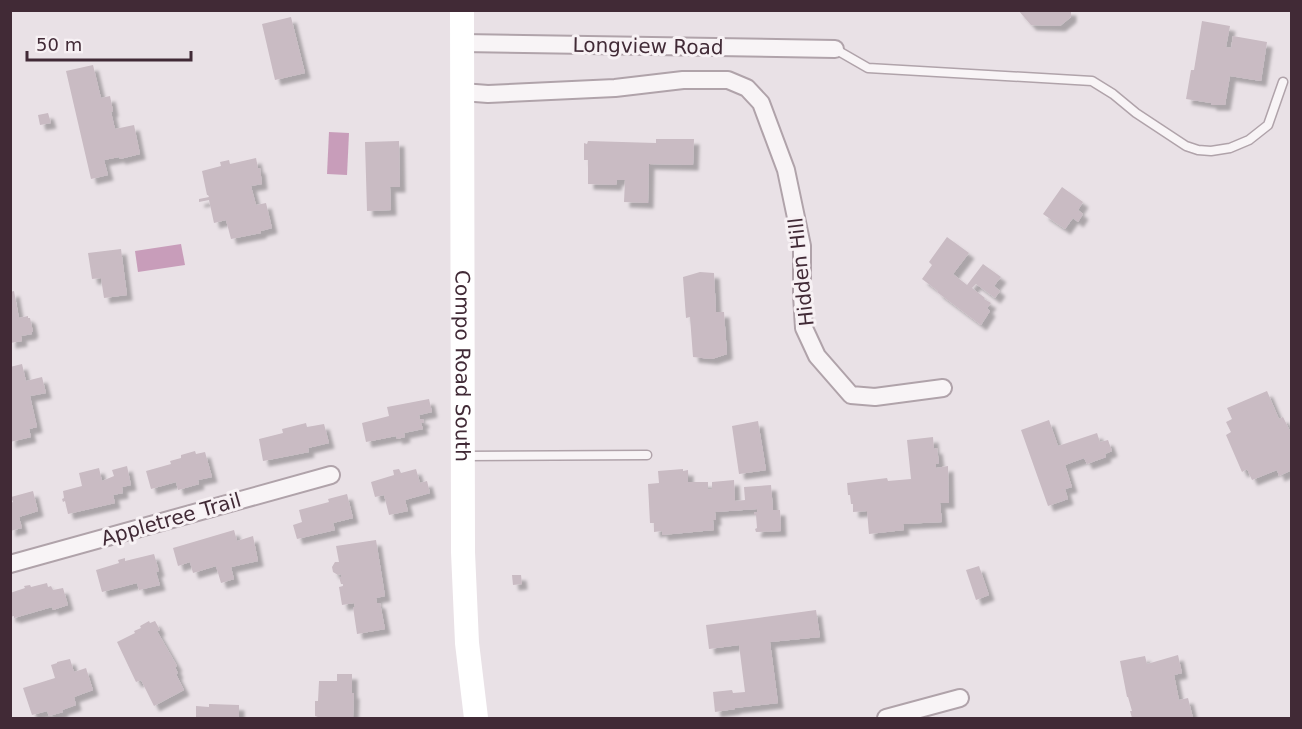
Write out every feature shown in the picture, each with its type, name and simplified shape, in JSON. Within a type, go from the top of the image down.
[{"type":"street","name":"Compo Road South","points":[[462,10],[463,532],[465,613],[476,718]]},
{"type":"street","name":"Longview Road","points":[[462,43],[835,49]]},
{"type":"street","name":"Hidden Hill","points":[[462,92],[488,94],[615,88],[683,80],[728,80],[747,88],[760,103],[786,170],[802,246],[804,328],[817,356],[851,395],[875,397],[943,388]]},
{"type":"street","name":"Appletree Trail","points":[[10,564],[331,475]]},
{"type":"street","points":[[886,718],[960,698]]},
{"type":"lane","points":[[835,49],[868,69],[1092,81],[1186,146],[1211,151],[1230,148],[1249,140],[1268,125],[1283,82]]},
{"type":"lane","points":[[463,456],[647,455]]},
{"type":"shaded area","points":[[329,132],[349,133],[347,175],[327,174]]},
{"type":"shaded area","points":[[181,244],[185,265],[138,272],[135,251]]},
{"type":"building","points":[[1018,10],[1071,10],[1071,17],[1060,26],[1031,25]]},
{"type":"building","points":[[291,17],[305,73],[275,80],[262,24]]},
{"type":"building","points":[[1202,21],[1230,26],[1226,47],[1231,48],[1233,36],[1267,42],[1261,81],[1230,76],[1225,105],[1211,105],[1211,103],[1186,99],[1191,70],[1194,70]]},
{"type":"building","points":[[93,65],[101,98],[110,96],[115,129],[134,125],[140,154],[104,160],[108,175],[91,179],[66,71]]},
{"type":"building","points":[[48,113],[51,123],[40,125],[38,115]]},
{"type":"building","points":[[656,139],[694,139],[693,165],[649,164],[648,203],[624,202],[625,180],[617,180],[616,185],[588,184],[588,160],[584,160],[584,143],[587,144],[588,141],[656,143]]},
{"type":"building","points":[[399,141],[400,187],[390,187],[391,210],[367,211],[365,142]]},
{"type":"building","points":[[256,158],[262,184],[251,186],[256,205],[266,203],[272,228],[261,231],[261,233],[231,239],[226,220],[214,223],[209,200],[199,202],[199,199],[209,197],[202,171],[221,166],[220,162],[229,160],[230,164]]},
{"type":"building","points":[[1062,187],[1083,202],[1078,210],[1083,214],[1078,222],[1073,218],[1065,229],[1043,214]]},
{"type":"building","points":[[947,237],[969,253],[953,274],[967,285],[983,264],[1001,277],[994,286],[1000,291],[995,298],[976,284],[972,288],[991,303],[987,308],[990,311],[981,325],[922,279],[932,265],[929,262]]},
{"type":"building","points":[[121,249],[127,295],[104,298],[101,278],[92,279],[88,253]]},
{"type":"building","points":[[700,272],[714,273],[716,312],[724,312],[727,354],[712,359],[693,357],[690,317],[686,318],[683,277]]},
{"type":"building","points":[[14,291],[19,318],[28,316],[30,318],[33,332],[21,336],[22,341],[10,343],[10,292]]},
{"type":"building","points":[[22,364],[26,381],[42,377],[46,393],[30,396],[37,427],[29,429],[31,437],[10,442],[10,367]]},
{"type":"building","points":[[1267,391],[1279,419],[1283,417],[1292,435],[1290,444],[1292,470],[1279,476],[1277,470],[1252,480],[1247,469],[1242,472],[1226,435],[1231,432],[1226,422],[1232,419],[1227,408]]},
{"type":"building","points":[[429,399],[432,412],[419,415],[420,419],[423,419],[424,423],[421,423],[423,429],[404,433],[405,437],[397,439],[396,436],[366,442],[362,423],[389,416],[387,407]]},
{"type":"building","points":[[1049,420],[1058,446],[1097,433],[1100,442],[1108,440],[1112,451],[1105,454],[1106,457],[1087,464],[1084,458],[1065,465],[1072,487],[1065,489],[1068,499],[1048,506],[1021,430]]},
{"type":"building","points":[[758,421],[766,470],[739,474],[732,426]]},
{"type":"building","points":[[306,423],[307,427],[324,424],[329,443],[308,448],[309,452],[263,461],[259,439],[283,433],[282,429]]},
{"type":"building","points":[[933,437],[939,463],[936,464],[936,468],[948,466],[949,503],[940,503],[942,522],[903,524],[904,530],[869,534],[867,511],[853,512],[847,483],[887,478],[888,481],[911,479],[907,440]]},
{"type":"building","points":[[195,451],[196,454],[205,452],[212,477],[198,480],[199,484],[178,490],[176,482],[151,489],[146,471],[171,464],[170,461],[181,458],[181,455]]},
{"type":"building","points":[[127,466],[131,485],[122,487],[123,493],[113,495],[115,503],[68,514],[65,501],[63,502],[62,499],[64,498],[63,491],[82,486],[79,473],[99,468],[102,481],[114,476],[112,470]]},
{"type":"building","points":[[399,469],[401,473],[416,469],[420,483],[427,481],[430,493],[405,500],[408,511],[389,515],[384,495],[375,497],[371,482],[394,475],[393,470]]},
{"type":"building","points":[[683,469],[683,471],[688,470],[688,482],[708,482],[708,489],[712,489],[712,482],[734,480],[735,501],[745,500],[744,487],[771,485],[773,510],[780,510],[781,531],[756,532],[754,512],[757,512],[757,509],[715,512],[714,530],[662,535],[662,531],[654,532],[654,523],[650,523],[648,484],[659,483],[658,471]]},
{"type":"building","points":[[33,491],[38,511],[19,517],[22,528],[10,531],[10,503],[13,502],[11,497]]},
{"type":"building","points":[[347,494],[353,518],[333,523],[335,530],[297,539],[293,525],[302,522],[299,510],[329,502],[328,499]]},
{"type":"building","points":[[234,530],[237,541],[253,536],[258,561],[231,567],[234,579],[221,583],[216,566],[193,573],[190,562],[178,566],[173,548]]},
{"type":"building","points":[[376,540],[385,596],[376,598],[377,603],[380,603],[385,629],[357,634],[354,603],[342,605],[339,587],[343,586],[339,577],[341,574],[333,572],[332,567],[335,562],[339,562],[336,546]]},
{"type":"building","points":[[154,554],[160,585],[139,590],[137,583],[102,592],[96,570],[119,563],[118,560],[125,558],[125,561]]},
{"type":"building","points":[[979,566],[989,595],[976,600],[966,570]]},
{"type":"building","points":[[512,575],[521,575],[522,584],[513,585]]},
{"type":"building","points":[[47,583],[48,587],[51,586],[53,590],[63,588],[68,605],[53,610],[52,607],[14,618],[14,616],[10,617],[10,593],[25,588],[24,586],[30,585],[31,587]]},
{"type":"building","points":[[816,610],[820,637],[770,642],[778,703],[715,712],[713,692],[732,690],[733,693],[745,692],[739,645],[709,649],[706,625]]},
{"type":"building","points":[[149,621],[150,623],[155,621],[160,630],[157,631],[177,666],[175,667],[178,673],[176,674],[184,690],[154,706],[141,680],[136,682],[117,642],[135,633],[134,631]]},
{"type":"building","points":[[1178,655],[1182,673],[1174,675],[1179,700],[1188,698],[1193,718],[1132,718],[1120,661],[1145,656],[1147,664]]},
{"type":"building","points":[[70,659],[74,672],[86,668],[93,690],[74,697],[76,705],[62,710],[63,712],[49,716],[47,711],[32,715],[23,688],[55,678],[51,665]]},
{"type":"building","points":[[337,674],[352,674],[353,718],[318,718],[315,716],[315,701],[318,701],[319,681],[337,681]]},
{"type":"building","points":[[209,704],[239,705],[239,718],[196,718],[196,706],[209,707]]}]
